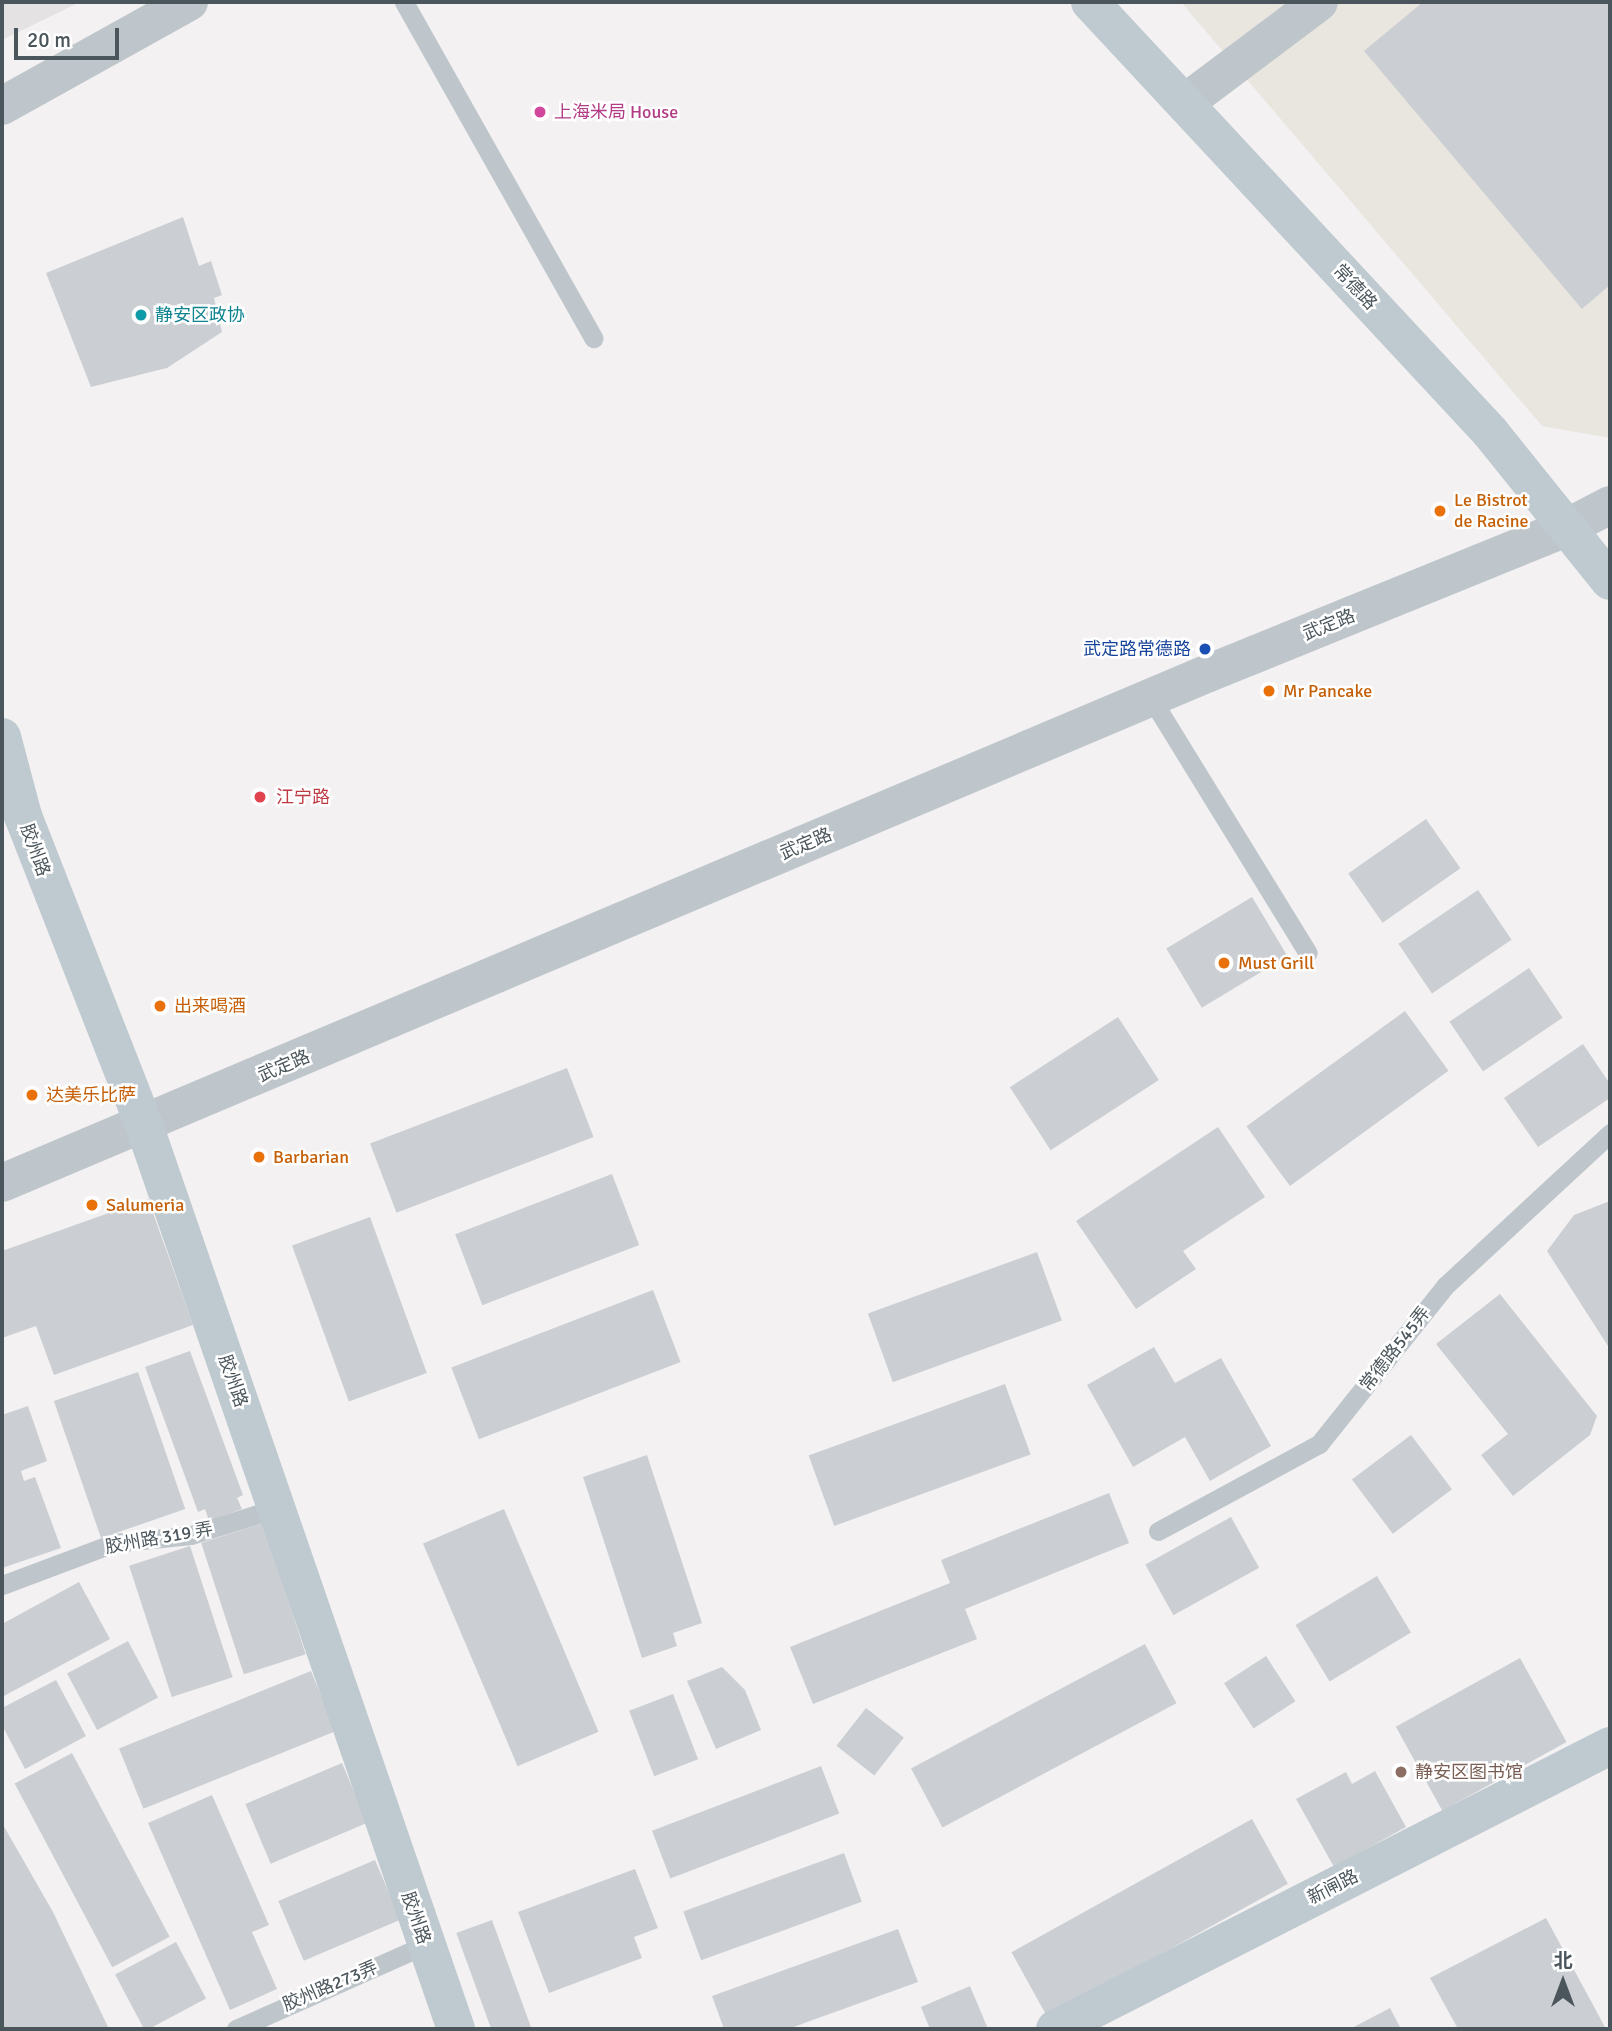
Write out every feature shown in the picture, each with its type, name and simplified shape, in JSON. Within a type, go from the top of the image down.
[{"type":"main road","name":"常德路","points":[[1090,2],[1490,432],[1610,581]]},
{"type":"main road","name":"胶州路","points":[[2,737],[46,882],[144,1125],[456,2029]]},
{"type":"main road","name":"新闸路","points":[[1055,2029],[1610,1746]]},
{"type":"street","points":[[2,106],[189,2]]},
{"type":"street","points":[[1186,102],[1319,2]]},
{"type":"street","name":"武定路","points":[[2,1184],[1151,698],[1566,528],[1610,505]]},
{"type":"lane","points":[[404,2],[593,338]]},
{"type":"lane","points":[[1151,698],[1308,953]]},
{"type":"lane","name":"常德路545弄","points":[[1158,1531],[1320,1444],[1444,1286],[1610,1132]]},
{"type":"lane","name":"胶州路 319 弄","points":[[2,1585],[114,1544],[191,1535],[277,1508]]},
{"type":"lane","name":"胶州路273弄","points":[[236,2029],[425,1945]]},
{"type":"shaded area","points":[[2,2],[80,2],[2,40]]},
{"type":"shaded area","points":[[1181,2],[1610,2],[1610,438],[1542,426]]},
{"type":"building","points":[[1423,2],[1610,2],[1610,285],[1582,309],[1364,51]]},
{"type":"building","name":"静安区政协","points":[[183,217],[199,266],[211,261],[222,295],[214,298],[222,332],[167,368],[91,387],[46,273]]},
{"type":"building","points":[[1426,819],[1460,868],[1383,923],[1348,873]]},
{"type":"building","points":[[1478,890],[1512,940],[1432,993],[1398,944]]},
{"type":"building","points":[[1252,897],[1288,956],[1202,1008],[1166,949]]},
{"type":"building","points":[[1529,968],[1563,1018],[1483,1071],[1449,1022]]},
{"type":"building","points":[[1405,1011],[1448,1071],[1290,1186],[1246,1126]]},
{"type":"building","points":[[1118,1017],[1159,1080],[1051,1150],[1010,1087]]},
{"type":"building","points":[[1583,1044],[1610,1084],[1610,1098],[1538,1147],[1504,1098]]},
{"type":"building","points":[[567,1068],[594,1137],[397,1213],[370,1144]]},
{"type":"building","points":[[1218,1127],[1265,1197],[1183,1251],[1196,1269],[1136,1309],[1076,1221]]},
{"type":"building","points":[[612,1174],[639,1245],[482,1305],[455,1234]]},
{"type":"building","points":[[148,1199],[193,1325],[54,1375],[36,1326],[2,1338],[2,1251]]},
{"type":"building","points":[[1610,1201],[1608,1346],[1547,1251],[1574,1215]]},
{"type":"building","points":[[370,1217],[427,1373],[349,1401],[292,1245]]},
{"type":"building","points":[[1037,1252],[1062,1321],[893,1382],[868,1314]]},
{"type":"building","points":[[653,1290],[681,1362],[479,1439],[451,1367]]},
{"type":"building","points":[[1500,1294],[1597,1416],[1590,1435],[1513,1496],[1481,1455],[1508,1434],[1436,1344]]},
{"type":"building","points":[[1154,1347],[1175,1383],[1221,1358],[1271,1446],[1210,1481],[1185,1437],[1133,1467],[1087,1385]]},
{"type":"building","points":[[190,1351],[243,1495],[237,1498],[242,1509],[209,1521],[205,1509],[198,1512],[145,1367]]},
{"type":"building","points":[[138,1372],[185,1509],[101,1538],[54,1401]]},
{"type":"building","points":[[1005,1384],[1031,1454],[834,1526],[809,1455]]},
{"type":"building","points":[[28,1406],[47,1461],[21,1471],[24,1481],[35,1477],[61,1548],[2,1568],[2,1415]]},
{"type":"building","points":[[1411,1435],[1452,1489],[1393,1534],[1352,1480]]},
{"type":"building","points":[[647,1455],[702,1623],[673,1633],[677,1646],[642,1658],[583,1477]]},
{"type":"building","points":[[1109,1493],[1129,1543],[965,1609],[977,1639],[813,1704],[790,1647],[950,1583],[941,1560]]},
{"type":"building","points":[[504,1509],[599,1732],[518,1766],[423,1543]]},
{"type":"building","points":[[1231,1517],[1259,1568],[1173,1615],[1145,1565]]},
{"type":"building","points":[[263,1523],[306,1654],[244,1674],[201,1543]]},
{"type":"building","points":[[190,1546],[233,1677],[172,1697],[129,1566]]},
{"type":"building","points":[[1377,1576],[1411,1633],[1330,1682],[1296,1625]]},
{"type":"building","points":[[79,1582],[110,1639],[2,1697],[2,1624]]},
{"type":"building","points":[[128,1641],[158,1698],[97,1730],[67,1673]]},
{"type":"building","points":[[1145,1644],[1176,1703],[942,1828],[911,1768]]},
{"type":"building","points":[[1266,1656],[1295,1701],[1253,1729],[1224,1683]]},
{"type":"building","points":[[1520,1658],[1567,1742],[1442,1811],[1396,1727]]},
{"type":"building","points":[[722,1667],[745,1690],[761,1730],[716,1749],[687,1681]]},
{"type":"building","points":[[311,1671],[335,1731],[143,1809],[119,1749]]},
{"type":"building","points":[[56,1680],[86,1736],[25,1769],[2,1725],[2,1708]]},
{"type":"building","points":[[673,1694],[698,1759],[654,1776],[629,1711]]},
{"type":"building","points":[[866,1708],[904,1738],[874,1775],[836,1746]]},
{"type":"building","points":[[72,1753],[170,1937],[112,1967],[15,1784]]},
{"type":"building","points":[[342,1763],[367,1823],[271,1864],[245,1804]]},
{"type":"building","points":[[821,1766],[839,1814],[670,1878],[652,1831]]},
{"type":"building","points":[[1375,1771],[1406,1827],[1334,1867],[1296,1799],[1346,1772],[1352,1784]]},
{"type":"building","points":[[212,1795],[269,1925],[252,1932],[277,1989],[230,2010],[148,1823]]},
{"type":"building","points":[[1252,1819],[1288,1884],[1047,2017],[1011,1952]]},
{"type":"building","points":[[2,1823],[53,1912],[109,2029],[2,2029]]},
{"type":"building","points":[[844,1853],[862,1902],[701,1960],[683,1911]]},
{"type":"building","points":[[375,1860],[400,1920],[304,1961],[278,1901]]},
{"type":"building","points":[[635,1869],[658,1928],[634,1937],[642,1958],[549,1993],[518,1912]]},
{"type":"building","points":[[1546,1918],[1606,2029],[1458,2029],[1430,1978]]},
{"type":"building","points":[[492,1920],[532,2029],[491,2029],[456,1933]]},
{"type":"building","points":[[898,1929],[918,1982],[788,2029],[724,2029],[712,1996]]},
{"type":"building","points":[[176,1942],[206,1999],[144,2029],[115,1974]]},
{"type":"building","points":[[970,1986],[988,2029],[930,2029],[921,2007]]},
{"type":"building","points":[[1390,2008],[1401,2029],[1350,2029]]},
{"type":"place","name":"上海米局 House","points":[[540,112]]},
{"type":"place","name":"静安区政协","points":[[141,315]]},
{"type":"place","name":"Le Bistrot de Racine","points":[[1440,511]]},
{"type":"place","name":"武定路常德路","points":[[1205,649]]},
{"type":"place","name":"Mr Pancake","points":[[1269,691]]},
{"type":"place","name":"江宁路","points":[[260,797]]},
{"type":"place","name":"Must Grill","points":[[1224,963]]},
{"type":"place","name":"出来喝酒","points":[[160,1006]]},
{"type":"place","name":"达美乐比萨","points":[[32,1095]]},
{"type":"place","name":"Barbarian","points":[[259,1157]]},
{"type":"place","name":"Salumeria","points":[[92,1205]]},
{"type":"place","name":"静安区图书馆","points":[[1401,1772]]}]
